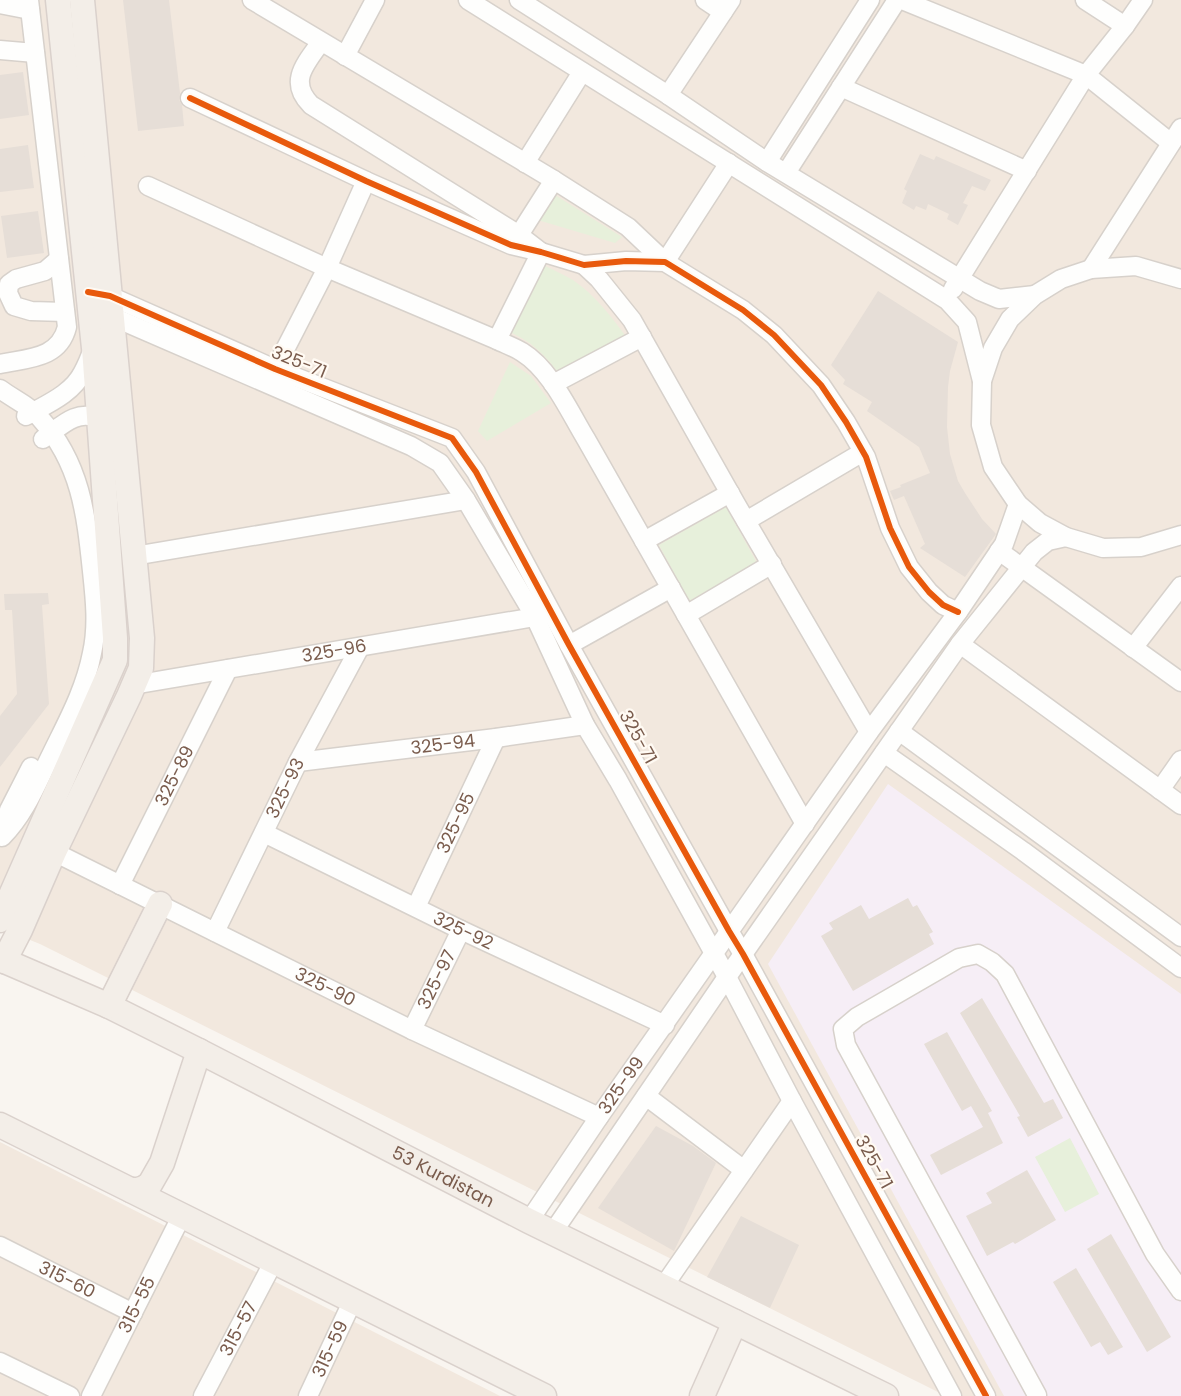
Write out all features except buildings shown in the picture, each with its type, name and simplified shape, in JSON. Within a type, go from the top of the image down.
[{"type":"main road","points":[[1,956],[54,852],[141,668],[142,638],[134,556],[58,0]]},
{"type":"main road","points":[[0,920],[115,660],[93,348],[99,303],[82,0]]},
{"type":"main road","points":[[109,1006],[160,904]]},
{"type":"main road","name":"53 Kurdistan","points":[[1,956],[109,1006],[528,1221],[886,1396]]},
{"type":"main road","points":[[131,1190],[138,1190],[150,1184],[162,1163],[199,1051]]},
{"type":"main road","points":[[0,1125],[544,1396]]},
{"type":"main road","points":[[0,1135],[24,1136]]},
{"type":"main road","points":[[702,1396],[735,1322]]},
{"type":"street","points":[[252,0],[554,180],[628,227],[665,262],[743,310],[774,335],[820,385],[846,422],[866,457],[890,528],[909,567],[943,605],[958,612]]},
{"type":"street","points":[[345,56],[375,0]]},
{"type":"street","points":[[468,0],[947,300],[967,322],[982,381],[981,425],[993,467],[1018,504],[1040,523],[1066,537],[1103,548],[1142,548],[1181,535]]},
{"type":"street","points":[[519,0],[668,95],[767,162],[959,279],[999,299],[1035,295]]},
{"type":"street","points":[[668,95],[727,6],[705,0]]},
{"type":"street","points":[[767,162],[870,0]]},
{"type":"street","points":[[786,174],[899,0],[1086,75],[1176,135],[1091,268]]},
{"type":"street","points":[[1085,0],[1125,26]]},
{"type":"street","points":[[947,300],[1086,75],[1143,0]]},
{"type":"street","points":[[0,4],[30,5],[67,327],[58,346],[49,352],[0,364]]},
{"type":"street","points":[[321,42],[301,73],[299,84],[304,99],[519,235],[541,252]]},
{"type":"street","points":[[0,50],[35,54]]},
{"type":"street","points":[[525,163],[582,72]]},
{"type":"street","points":[[841,87],[1027,171]]},
{"type":"street","points":[[190,98],[366,181],[511,245],[584,265],[626,261],[665,262]]},
{"type":"street","points":[[665,262],[729,163]]},
{"type":"street","points":[[519,235],[554,180]]},
{"type":"street","points":[[275,369],[327,268],[366,181]]},
{"type":"street","points":[[148,186],[327,268],[497,340],[523,352],[537,364],[553,384],[805,824]]},
{"type":"street","points":[[497,340],[541,252]]},
{"type":"street","points":[[59,259],[45,271],[16,279],[9,284],[8,293],[14,306],[31,311],[65,312]]},
{"type":"street","points":[[584,265],[599,279],[626,312],[642,337],[869,732]]},
{"type":"street","points":[[982,381],[993,348],[1010,319],[1035,295],[1061,279],[1091,268],[1136,266],[1181,279]]},
{"type":"street","name":"325-71","points":[[99,303],[452,438],[476,472],[569,645],[743,954],[986,1396]]},
{"type":"street","name":"325-71","points":[[99,303],[411,446],[440,463],[466,500],[535,617],[585,724],[714,952],[952,1396]]},
{"type":"street","points":[[553,384],[642,337]]},
{"type":"street","points":[[28,415],[67,392],[76,383],[84,372],[93,348]]},
{"type":"street","points":[[0,389],[47,436],[69,490],[79,508],[83,599],[83,625],[75,677],[66,702],[9,810],[1,838]]},
{"type":"street","points":[[0,402],[28,415]]},
{"type":"street","points":[[47,436],[77,416],[85,415],[99,419]]},
{"type":"street","points":[[746,521],[863,452]]},
{"type":"street","points":[[644,541],[730,493]]},
{"type":"street","points":[[134,556],[466,500]]},
{"type":"street","name":"325-99","points":[[528,1221],[869,732],[958,612],[1004,544],[1018,504]]},
{"type":"street","points":[[553,1232],[727,977],[960,644],[1034,552],[1048,541],[1066,537]]},
{"type":"street","points":[[999,551],[1181,682]]},
{"type":"street","points":[[686,615],[772,564]]},
{"type":"street","points":[[1133,648],[1181,585]]},
{"type":"street","points":[[569,645],[670,588]]},
{"type":"street","name":"325-96","points":[[134,685],[535,617]]},
{"type":"street","points":[[960,644],[1181,806]]},
{"type":"street","name":"325-93","points":[[215,932],[298,762],[360,647]]},
{"type":"street","name":"325-89","points":[[120,885],[228,669]]},
{"type":"street","name":"325-94","points":[[298,762],[496,738],[585,724]]},
{"type":"street","points":[[899,731],[1181,937]]},
{"type":"street","name":"325-95","points":[[416,908],[496,738]]},
{"type":"street","points":[[884,753],[1023,851],[1181,968]]},
{"type":"street","points":[[1160,790],[1181,760]]},
{"type":"street","name":"325-92","points":[[264,833],[461,930],[665,1025]]},
{"type":"street","name":"325-90","points":[[54,852],[412,1030],[599,1117]]},
{"type":"street","name":"325-97","points":[[412,1030],[461,930]]},
{"type":"street","points":[[1037,1395],[846,1045],[843,1029],[857,1017],[959,958],[978,954],[992,962],[1005,974],[1155,1254],[1181,1291]]},
{"type":"street","points":[[646,1096],[744,1170]]},
{"type":"street","points":[[663,1287],[792,1101]]},
{"type":"street","points":[[547,1195],[550,1204],[554,1207],[568,1210]]},
{"type":"street","name":"315-55","points":[[92,1396],[182,1215]]},
{"type":"street","name":"315-60","points":[[0,1246],[133,1312]]},
{"type":"street","name":"315-57","points":[[203,1396],[274,1261]]},
{"type":"street","name":"315-59","points":[[308,1396],[353,1300]]},
{"type":"street","points":[[0,1362],[70,1396]]},
{"type":"shaded area","points":[[0,0],[1181,0],[1181,1396],[946,1396],[40,944],[0,928]]},
{"type":"shaded area","points":[[888,784],[1181,994],[1181,1396],[1004,1396],[768,964]]},
{"type":"shaded area","points":[[0,1142],[500,1396],[0,1396]]},
{"type":"green space","points":[[547,190],[622,237],[615,243],[531,218]]},
{"type":"green space","points":[[535,261],[581,286],[602,306],[627,338],[559,373],[534,347],[503,329]]},
{"type":"green space","points":[[510,362],[531,376],[551,403],[487,441],[478,431]]},
{"type":"green space","points":[[726,507],[757,563],[689,601],[659,545]]},
{"type":"green space","points":[[1070,1138],[1099,1194],[1065,1212],[1035,1157]]},
{"type":"cycle path","points":[[190,98],[366,181],[511,245],[584,265],[626,261],[665,262],[743,310],[774,335],[821,385],[866,457],[890,528],[909,567],[943,605],[958,612]]},
{"type":"cycle path","points":[[88,292],[110,296],[275,369],[452,438],[476,472],[569,645],[743,954],[986,1396]]}]
